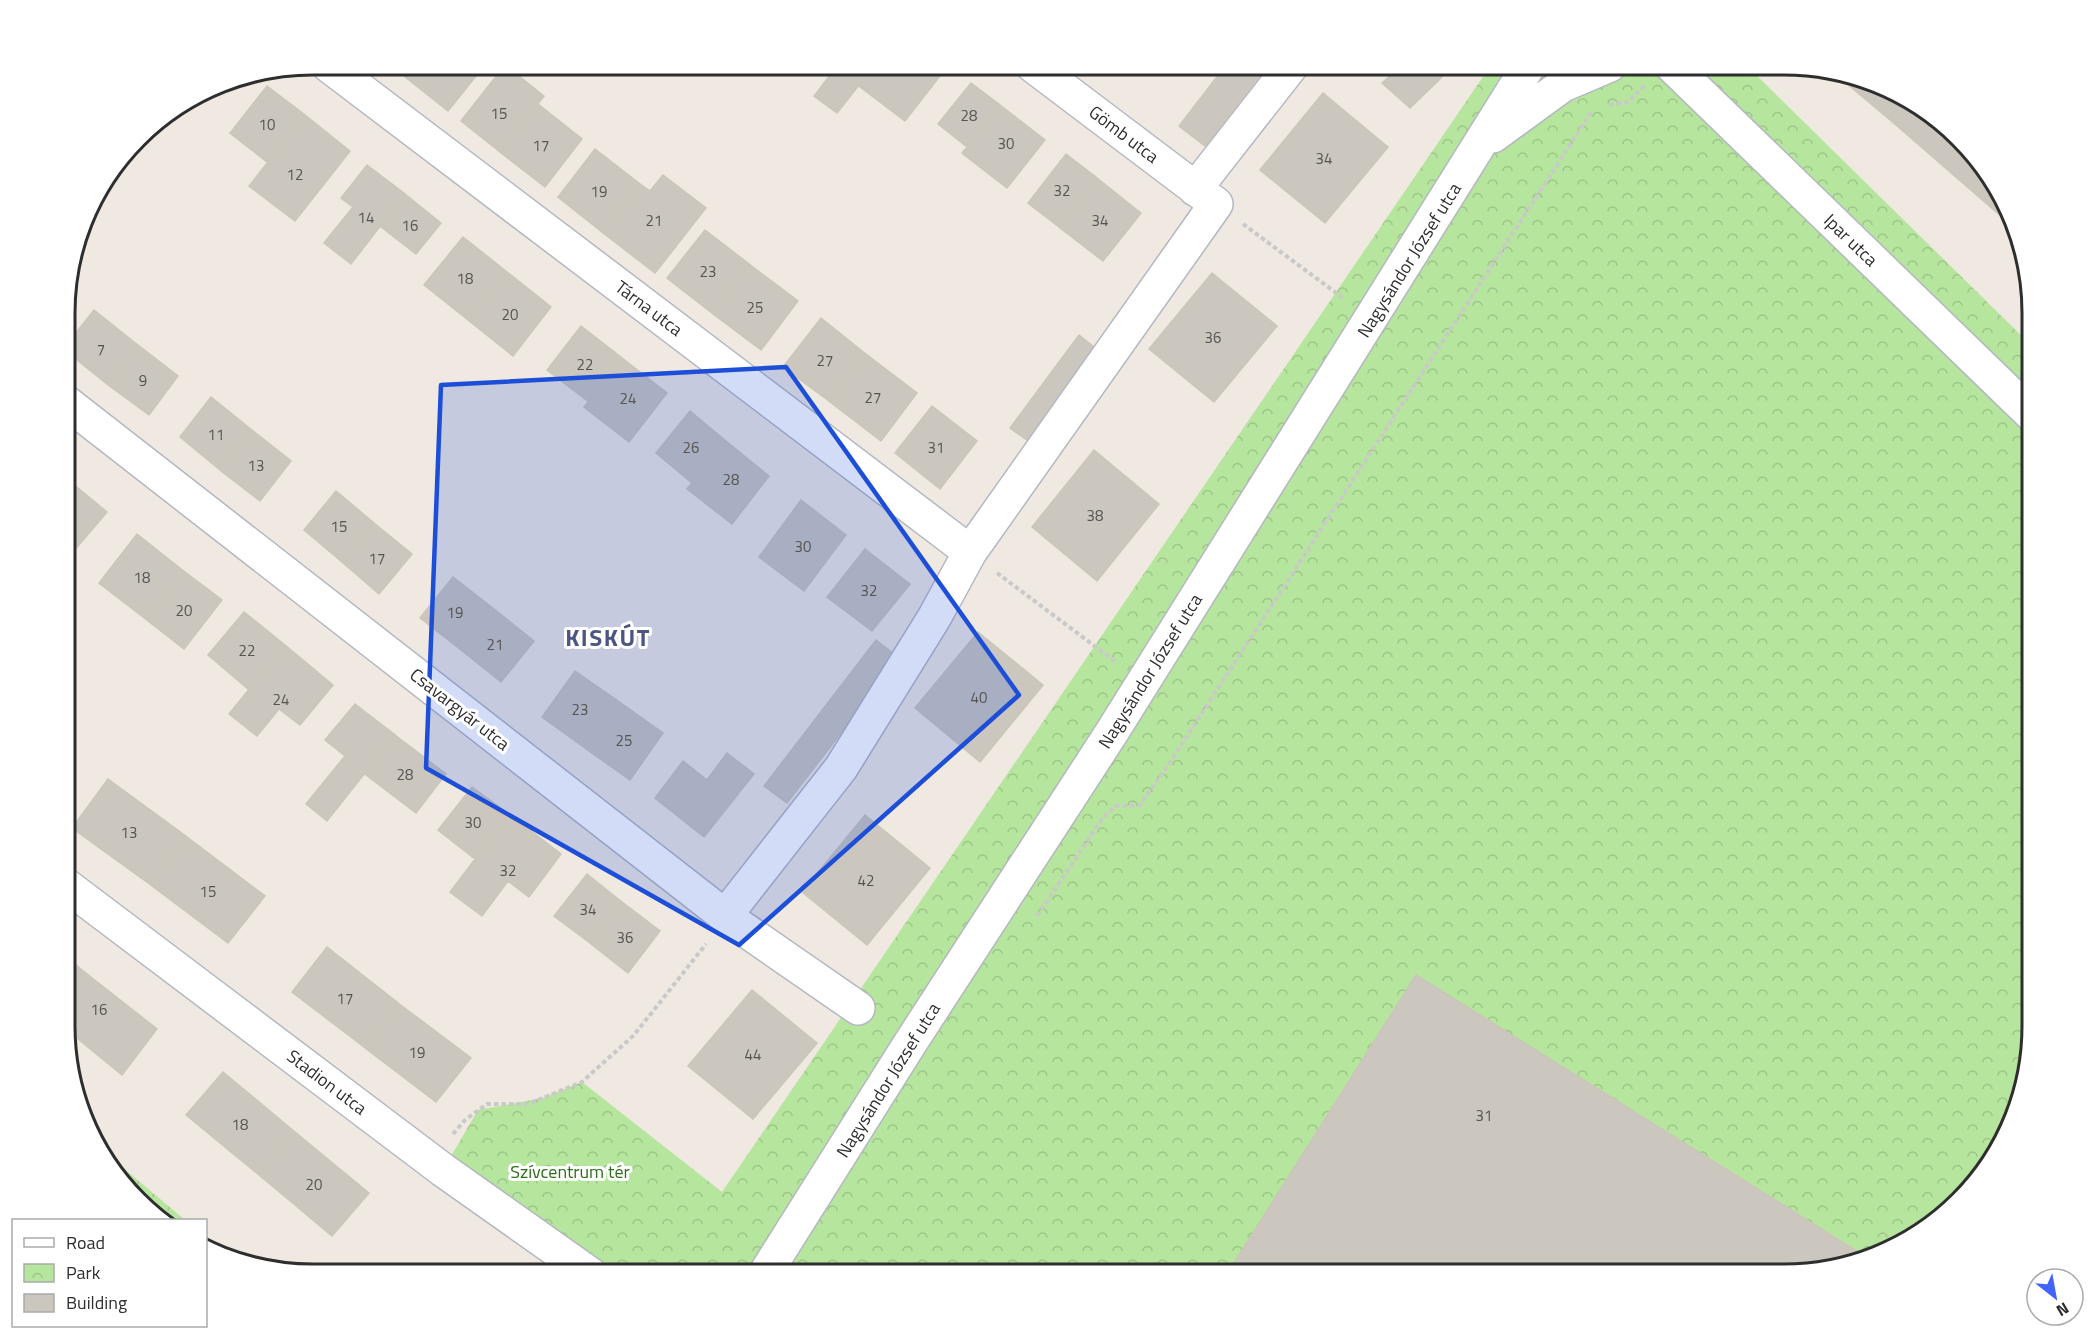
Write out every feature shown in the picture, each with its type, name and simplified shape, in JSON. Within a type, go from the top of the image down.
[{"type":"street","name":"Tárna utca","points":[[342,75],[970,552]]},
{"type":"street","name":"Gömb utca","points":[[1046,75],[1206,196]]},
{"type":"street","points":[[725,916],[841,768],[934,618],[970,552],[1285,75]]},
{"type":"street","name":"Nagysándor József utca","points":[[771,1264],[909,1045],[1143,682],[1482,144],[1523,75]]},
{"type":"street","points":[[1482,144],[1563,85],[1585,75]]},
{"type":"street","name":"Ipar utca","points":[[1682,75],[2022,405]]},
{"type":"street","name":"Csavargyár utca","points":[[75,409],[725,916],[858,1008]]},
{"type":"street","name":"Stadion utca","points":[[75,892],[432,1161],[576,1264]]},
{"type":"path","points":[[1606,105],[1628,102],[1646,84]]},
{"type":"path","points":[[1036,917],[1102,819],[1115,806],[1140,805],[1167,767],[1595,107]]},
{"type":"path","points":[[1206,196],[1372,318]]},
{"type":"path","points":[[970,552],[1143,682]]},
{"type":"path","points":[[432,1161],[465,1120],[488,1104],[528,1104],[582,1082],[634,1035],[686,972],[725,916]]},
{"type":"highlighted area","points":[[786,367],[1019,695],[739,945],[426,768],[441,385]]},
{"type":"green space","name":"Szívcentrum tér","points":[[1484,75],[1756,75],[2022,336],[2022,1026],[2020,1057],[2014,1088],[2004,1117],[1982,1158],[1963,1183],[1941,1205],[1916,1224],[1875,1246],[1846,1256],[1815,1262],[1784,1264],[564,1264],[443,1170],[478,1110],[542,1098],[582,1082],[722,1192]]},
{"type":"green space","points":[[120,1165],[184,1219],[174,1219],[156,1205]]},
{"type":"building","points":[[403,75],[477,75],[448,111]]},
{"type":"building","points":[[497,75],[518,75],[544,96],[500,152],[461,121]]},
{"type":"building","points":[[830,75],[867,75],[837,113],[814,96]]},
{"type":"building","points":[[867,75],[941,75],[905,121],[859,86]]},
{"type":"building","points":[[1218,75],[1260,75],[1205,146],[1179,126]]},
{"type":"building","points":[[1391,75],[1433,75],[1439,80],[1410,108],[1382,83]]},
{"type":"building","points":[[1433,75],[1444,75],[1439,80]]},
{"type":"building","points":[[971,83],[1000,105],[967,147],[938,124]]},
{"type":"building","points":[[1846,83],[1875,93],[1900,106],[1889,119]]},
{"type":"building","points":[[267,86],[305,115],[267,162],[230,133]]},
{"type":"building","points":[[1323,93],[1388,147],[1325,223],[1260,170]]},
{"type":"building","points":[[538,104],[582,139],[545,187],[500,152]]},
{"type":"building","points":[[1000,105],[1045,140],[1007,188],[962,153]]},
{"type":"building","points":[[1900,106],[1903,107],[1941,134],[1975,172],[1965,185],[1889,119]]},
{"type":"building","points":[[305,115],[350,151],[295,221],[249,186]]},
{"type":"building","points":[[595,149],[640,184],[602,232],[558,197]]},
{"type":"building","points":[[1066,154],[1097,178],[1059,227],[1028,203]]},
{"type":"building","points":[[367,165],[405,194],[351,264],[324,243],[353,207],[341,198]]},
{"type":"building","points":[[1975,172],[2001,216],[1965,185]]},
{"type":"building","points":[[663,175],[706,208],[655,273],[602,232],[640,184],[650,191]]},
{"type":"building","points":[[1097,178],[1141,213],[1103,261],[1059,227]]},
{"type":"building","points":[[405,194],[441,223],[416,254],[380,226]]},
{"type":"building","points":[[705,230],[749,264],[712,313],[667,278]]},
{"type":"building","points":[[463,237],[507,272],[468,320],[424,285]]},
{"type":"building","points":[[749,264],[798,301],[761,350],[712,313]]},
{"type":"building","points":[[507,272],[551,307],[513,356],[468,320]]},
{"type":"building","points":[[1212,273],[1277,326],[1214,402],[1149,349]]},
{"type":"building","points":[[94,310],[138,345],[107,384],[75,358],[75,334]]},
{"type":"building","points":[[821,318],[866,354],[829,401],[783,367]]},
{"type":"building","points":[[581,326],[622,358],[589,402],[547,370]]},
{"type":"building","points":[[1079,335],[1099,351],[1031,443],[1010,428]]},
{"type":"building","points":[[138,345],[178,376],[149,415],[107,384]]},
{"type":"building","points":[[866,354],[917,393],[881,441],[829,401]]},
{"type":"building","points":[[622,358],[667,393],[629,442],[584,407]]},
{"type":"building","points":[[211,397],[252,430],[220,470],[180,437]]},
{"type":"building","points":[[932,406],[977,441],[940,489],[895,453]]},
{"type":"building","points":[[690,411],[726,441],[692,483],[656,453]]},
{"type":"building","points":[[252,430],[291,461],[260,501],[220,470]]},
{"type":"building","points":[[726,441],[769,476],[732,524],[687,489]]},
{"type":"building","points":[[1094,450],[1159,504],[1097,581],[1032,527]]},
{"type":"building","points":[[75,486],[107,512],[75,550]]},
{"type":"building","points":[[336,491],[374,523],[342,562],[304,530]]},
{"type":"building","points":[[801,500],[846,535],[804,591],[759,557]]},
{"type":"building","points":[[374,523],[412,554],[379,594],[342,562]]},
{"type":"building","points":[[137,534],[185,572],[147,620],[99,583]]},
{"type":"building","points":[[865,549],[910,584],[872,631],[827,597]]},
{"type":"building","points":[[185,572],[222,600],[184,649],[147,620]]},
{"type":"building","points":[[453,577],[489,605],[456,646],[420,618]]},
{"type":"building","points":[[489,605],[534,641],[501,682],[456,646]]},
{"type":"building","points":[[244,612],[285,645],[249,690],[208,655]]},
{"type":"building","points":[[978,632],[1043,685],[980,762],[915,708]]},
{"type":"building","points":[[876,640],[899,658],[787,803],[764,786]]},
{"type":"building","points":[[285,645],[333,685],[300,725],[279,709],[257,736],[229,714]]},
{"type":"building","points":[[575,671],[618,701],[585,748],[542,717]]},
{"type":"building","points":[[618,701],[663,733],[630,780],[585,748]]},
{"type":"building","points":[[355,704],[395,735],[327,821],[306,804],[345,756],[325,740]]},
{"type":"building","points":[[395,735],[446,774],[416,813],[365,774]]},
{"type":"building","points":[[727,753],[754,774],[704,837],[655,798],[683,761],[707,780]]},
{"type":"building","points":[[108,779],[187,837],[151,885],[75,830],[75,824]]},
{"type":"building","points":[[472,787],[509,814],[475,859],[438,830]]},
{"type":"building","points":[[509,814],[561,854],[529,897],[508,881],[482,916],[450,892]]},
{"type":"building","points":[[865,815],[930,868],[867,945],[802,892]]},
{"type":"building","points":[[187,837],[265,896],[228,943],[151,885]]},
{"type":"building","points":[[587,874],[622,902],[590,943],[554,916]]},
{"type":"building","points":[[622,902],[660,931],[628,973],[590,943]]},
{"type":"building","points":[[327,947],[398,1003],[364,1047],[292,992]]},
{"type":"building","points":[[75,964],[82,970],[75,979]]},
{"type":"building","points":[[82,970],[157,1029],[122,1075],[76,1037],[75,979]]},
{"type":"building","points":[[1416,975],[1858,1252],[1815,1262],[1784,1264],[1233,1264]]},
{"type":"building","points":[[752,990],[817,1043],[753,1119],[688,1066]]},
{"type":"building","points":[[398,1003],[471,1058],[436,1102],[364,1047]]},
{"type":"building","points":[[223,1072],[295,1132],[259,1175],[186,1115]]},
{"type":"building","points":[[295,1132],[369,1193],[332,1236],[259,1175]]},
{"type":"district","name":"KISKÚT","points":[[608,637]]}]
